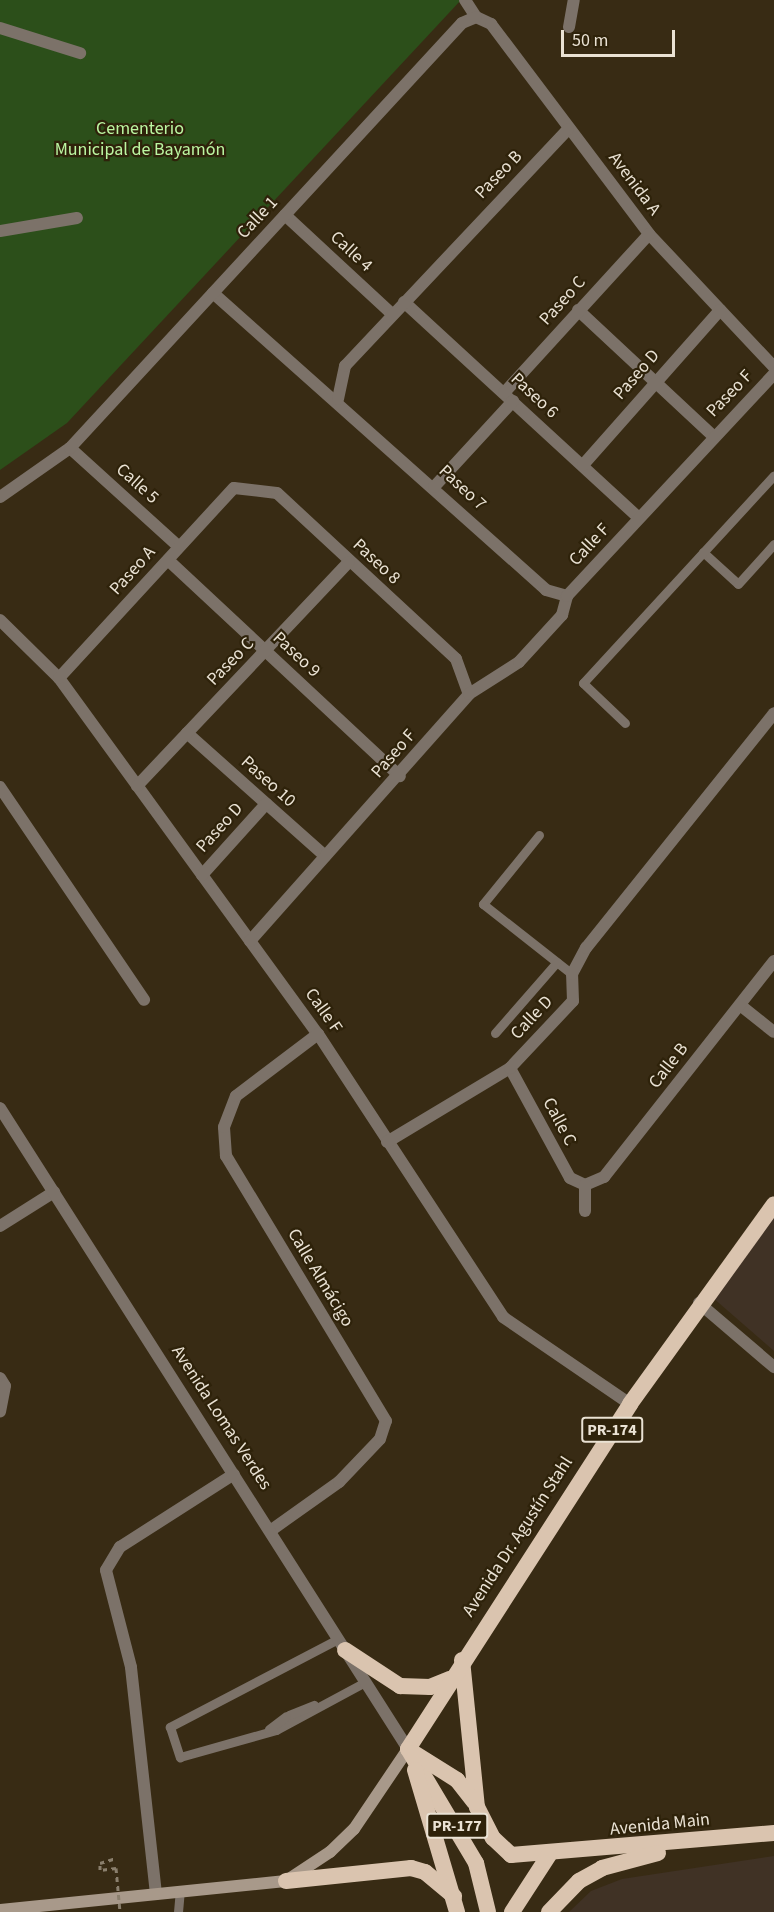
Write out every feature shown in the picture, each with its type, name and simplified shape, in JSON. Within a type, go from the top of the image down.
[{"type":"highway","name":"Avenida Dr. Agustín Stahl","points":[[408,1749],[462,1660],[630,1404],[699,1303],[774,1204]]},
{"type":"highway","points":[[342,1645],[400,1686],[430,1687],[450,1679]]},
{"type":"highway","points":[[462,1660],[477,1807]]},
{"type":"highway","points":[[408,1749],[457,1780],[477,1807]]},
{"type":"highway","name":"Avenida Lomas Verdes","points":[[408,1749],[456,1904]]},
{"type":"highway","name":"Avenida Lomas Verdes","points":[[408,1749],[476,1863],[488,1912]]},
{"type":"highway","name":"Avenida Main","points":[[477,1807],[493,1838],[510,1855],[549,1855],[774,1833]]},
{"type":"highway","points":[[549,1912],[579,1881],[602,1868],[717,1839]]},
{"type":"highway","points":[[512,1912],[549,1855]]},
{"type":"highway","points":[[286,1881],[411,1868],[424,1872],[456,1904]]},
{"type":"main road","name":"PR-174","points":[[0,1910],[286,1881],[330,1852],[354,1829],[408,1749]]},
{"type":"street","name":"Avenida A","points":[[465,0],[476,17],[491,24],[649,234],[774,367]]},
{"type":"street","points":[[569,27],[574,0]]},
{"type":"street","name":"Calle 1","points":[[0,497],[70,448],[462,22],[476,17]]},
{"type":"street","points":[[0,28],[80,52]]},
{"type":"street","name":"Paseo B","points":[[404,302],[568,129]]},
{"type":"street","name":"Calle 4","points":[[285,215],[392,314]]},
{"type":"street","points":[[0,231],[77,218]]},
{"type":"street","name":"Paseo C","points":[[434,487],[578,310],[649,234]]},
{"type":"street","name":"Paseo 7","points":[[213,293],[338,399],[546,590],[567,596]]},
{"type":"street","points":[[338,399],[345,366],[404,302]]},
{"type":"street","name":"Paseo 6","points":[[404,302],[639,518]]},
{"type":"street","points":[[578,310],[714,437]]},
{"type":"street","name":"Paseo D","points":[[583,465],[720,310]]},
{"type":"street","name":"Paseo F","points":[[639,518],[774,374]]},
{"type":"street","name":"Calle 5","points":[[70,448],[179,547]]},
{"type":"street","name":"Paseo A","points":[[59,678],[234,488]]},
{"type":"street","name":"Paseo 8","points":[[234,488],[277,493],[456,659],[469,694]]},
{"type":"street","name":"Calle F","points":[[567,596],[639,518]]},
{"type":"street","name":"Paseo 9","points":[[168,560],[400,776]]},
{"type":"street","name":"Paseo C","points":[[137,786],[349,562]]},
{"type":"street","name":"Paseo F","points":[[250,941],[324,856],[400,776],[469,694],[519,662],[562,615],[567,596]]},
{"type":"street","name":"Calle F","points":[[0,620],[59,678],[318,1034],[502,1317],[630,1404]]},
{"type":"street","points":[[572,974],[692,816],[774,713]]},
{"type":"street","name":"Paseo 10","points":[[187,733],[324,856]]},
{"type":"street","points":[[0,787],[144,1000]]},
{"type":"street","name":"Paseo D","points":[[202,875],[266,804]]},
{"type":"street","name":"Calle B","points":[[585,1185],[604,1177],[774,961]]},
{"type":"street","name":"Calle D","points":[[387,1142],[510,1068],[573,1001],[572,974]]},
{"type":"street","points":[[740,1005],[774,1032]]},
{"type":"street","name":"Calle Almácigo","points":[[270,1531],[339,1482],[380,1438],[386,1421],[226,1156],[225,1127],[236,1096],[318,1034]]},
{"type":"street","name":"Calle C","points":[[510,1068],[570,1178],[585,1185]]},
{"type":"street","name":"Avenida Lomas Verdes","points":[[0,1108],[408,1749]]},
{"type":"street","points":[[585,1185],[585,1211]]},
{"type":"street","points":[[0,1226],[54,1192]]},
{"type":"street","points":[[699,1303],[774,1367]]},
{"type":"street","points":[[0,1378],[5,1386],[0,1412]]},
{"type":"street","points":[[156,1893],[131,1667],[106,1570],[120,1546],[234,1474]]},
{"type":"lane","points":[[625,723],[583,683],[774,475]]},
{"type":"lane","points":[[703,552],[738,584],[774,544]]},
{"type":"lane","points":[[538,835],[483,904],[572,974]]},
{"type":"lane","points":[[495,1033],[557,962]]},
{"type":"lane","points":[[342,1645],[170,1727],[180,1757],[269,1729],[365,1682]]},
{"type":"lane","points":[[269,1729],[287,1715],[326,1703]]},
{"type":"lane","points":[[180,1891],[182,1911]]},
{"type":"path","points":[[116,1858],[100,1863],[100,1870],[116,1868],[120,1912]]},
{"type":"shaded area","points":[[774,1214],[774,1351],[712,1297]]},
{"type":"shaded area","points":[[774,1856],[774,1912],[569,1912],[591,1891],[622,1879]]},
{"type":"green space","name":"Cementerio Municipal de Bayamón","points":[[0,0],[461,0],[67,423],[0,470]]}]
